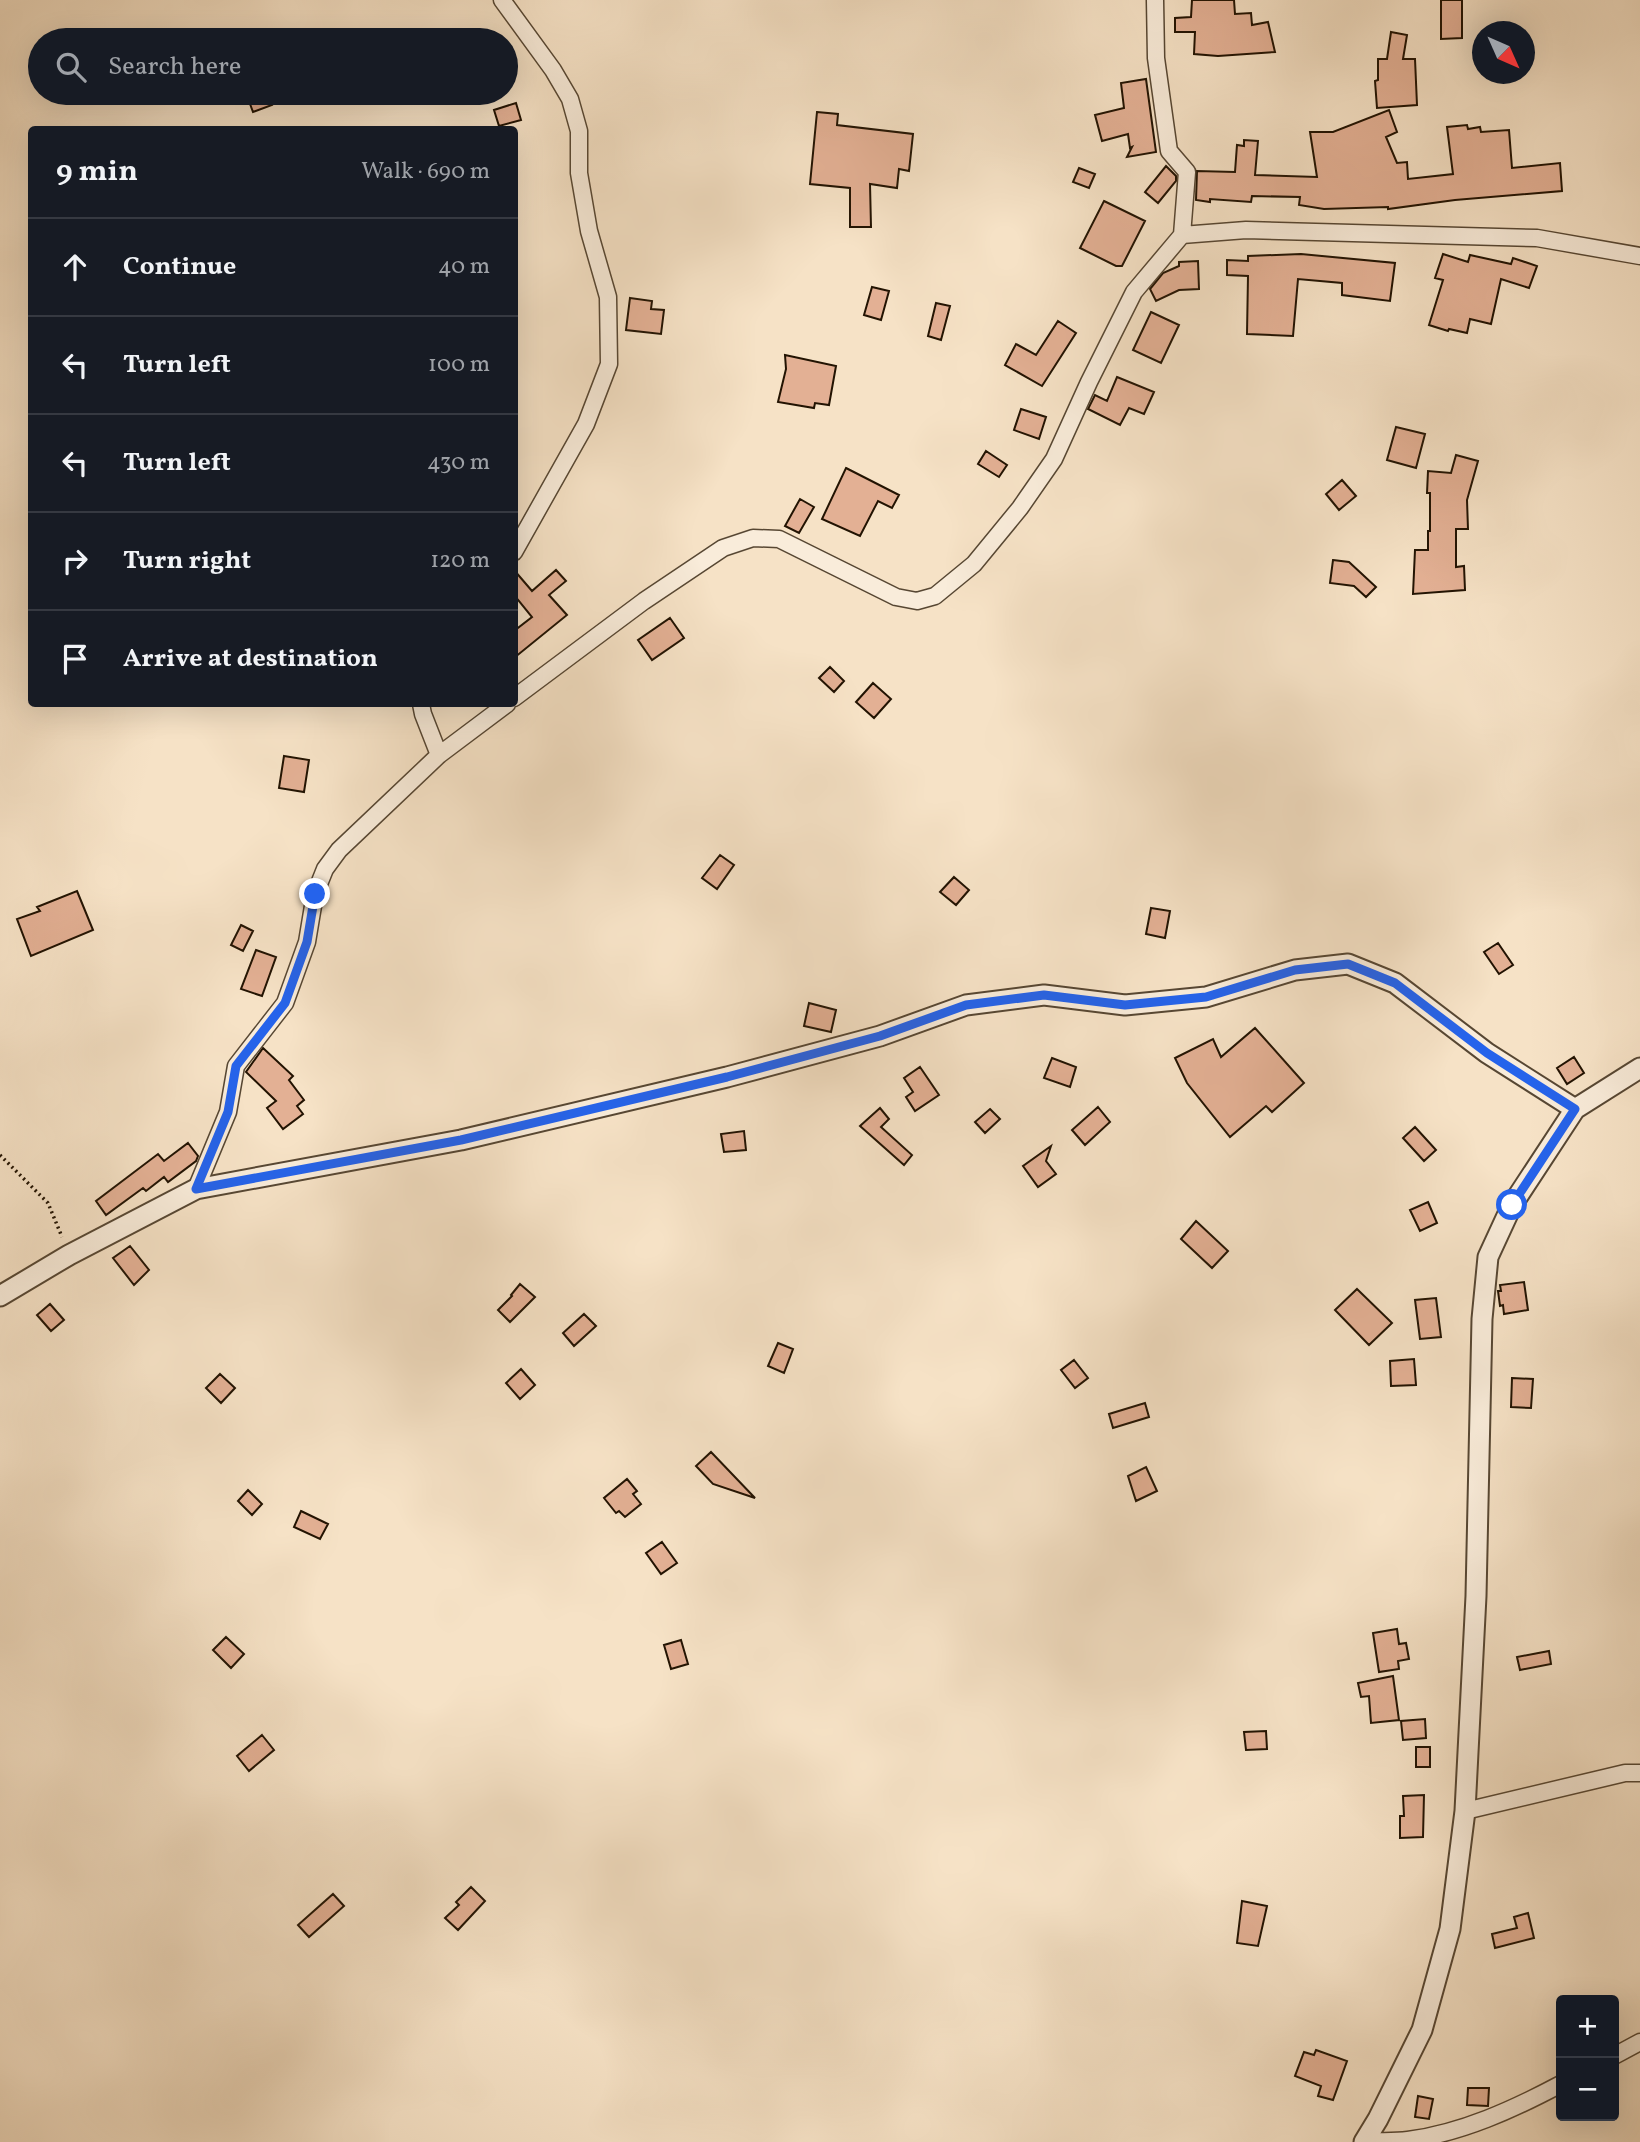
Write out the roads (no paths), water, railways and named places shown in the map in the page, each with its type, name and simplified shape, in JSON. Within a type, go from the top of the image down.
[{"type":"street","points":[[502,0],[554,70],[570,99],[579,131],[579,173],[589,230],[608,297],[609,364],[586,424],[518,545]]},
{"type":"street","points":[[518,695],[655,593],[723,548],[753,538],[779,539],[896,597],[917,601],[935,596],[974,564],[1048,469],[1134,292],[1182,235],[1186,172],[1169,151],[1156,58],[1155,0]]},
{"type":"street","points":[[1182,235],[1246,230],[1537,237],[1640,256]]},
{"type":"street","points":[[422,707],[439,755]]},
{"type":"street","points":[[196,1189],[228,1112],[236,1066],[285,1003],[307,942],[315,894],[325,869],[339,850],[439,755],[503,707]]},
{"type":"street","points":[[0,1296],[69,1255],[196,1189],[461,1140],[727,1077],[880,1036],[966,1005],[1044,995],[1125,1005],[1206,997],[1295,970],[1348,964],[1395,983],[1487,1053],[1575,1109]]},
{"type":"street","points":[[1364,2142],[1422,2030],[1450,1929],[1465,1811],[1476,1596],[1482,1319],[1488,1257],[1512,1205],[1575,1109],[1640,1068]]},
{"type":"street","points":[[1465,1811],[1625,1773],[1640,1773]]},
{"type":"street","points":[[1619,2053],[1640,2042]]},
{"type":"street","points":[[1364,2142],[1407,2140],[1456,2130],[1527,2102],[1556,2087]]}]
